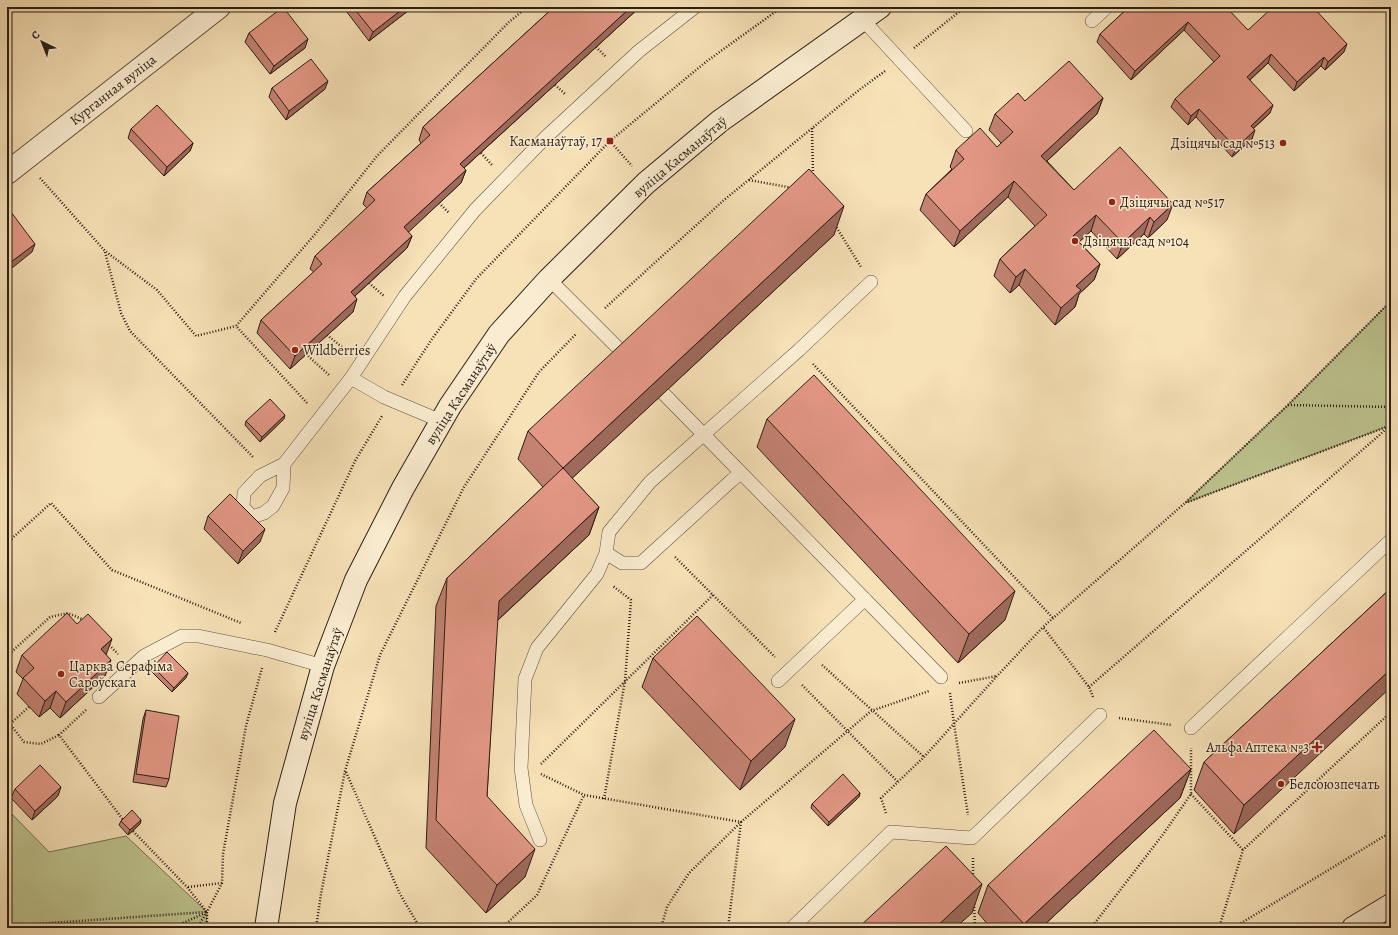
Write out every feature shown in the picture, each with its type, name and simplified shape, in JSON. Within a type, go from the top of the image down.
[{"type":"street","name":"Курганная вуліца","points":[[15,166],[219,7]]},
{"type":"street","name":"вуліца Касманаўтаў","points":[[266,928],[285,803],[323,666],[356,580],[403,488],[441,421],[499,334],[549,279],[646,182],[720,122],[880,7]]},
{"type":"street","points":[[1353,928],[1391,905]]},
{"type":"lane","points":[[284,464],[283,488],[274,506],[264,513],[252,516],[243,507],[244,493],[260,476],[284,464],[319,417],[351,378],[405,296],[475,210],[546,137],[639,50],[695,7]]},
{"type":"lane","points":[[1092,21],[1107,7]]},
{"type":"lane","points":[[863,20],[966,131]]},
{"type":"lane","points":[[549,279],[627,357]]},
{"type":"lane","points":[[540,840],[526,805],[528,769],[525,679],[538,648],[597,574],[606,553],[608,532],[650,482],[799,350],[871,282]]},
{"type":"lane","points":[[351,378],[392,400],[441,421]]},
{"type":"lane","points":[[663,393],[945,681]]},
{"type":"lane","points":[[606,553],[622,563],[641,563],[741,473]]},
{"type":"lane","points":[[1191,728],[1391,540]]},
{"type":"lane","points":[[778,681],[865,599]]},
{"type":"lane","points":[[99,697],[144,656],[182,636],[198,636],[267,650],[323,666]]},
{"type":"lane","points":[[792,928],[891,832],[972,838],[1100,715]]},
{"type":"path","points":[[15,166],[105,251],[157,290],[196,336],[236,326],[316,233],[377,156],[508,23],[527,7]]},
{"type":"path","points":[[197,928],[222,883],[223,854],[246,726],[267,650],[355,461],[392,400],[432,338],[476,279],[610,141],[707,61],[782,7]]},
{"type":"path","points":[[316,928],[321,894],[345,771],[380,655],[464,487],[539,372],[590,320],[724,200],[859,90],[965,7]]},
{"type":"path","points":[[596,47],[607,58]]},
{"type":"path","points":[[555,85],[566,95]]},
{"type":"path","points":[[812,128],[813,175]]},
{"type":"path","points":[[610,141],[646,182]]},
{"type":"path","points":[[481,153],[492,165]]},
{"type":"path","points":[[749,180],[799,189]]},
{"type":"path","points":[[439,203],[450,213]]},
{"type":"path","points":[[834,224],[871,282]]},
{"type":"path","points":[[105,251],[121,313],[130,331],[267,472]]},
{"type":"path","points":[[369,283],[385,297]]},
{"type":"path","points":[[891,832],[881,798],[899,783],[924,757],[1043,627],[1186,503],[1288,405],[1390,302]]},
{"type":"path","points":[[236,326],[296,390],[319,417]]},
{"type":"path","points":[[327,335],[348,352]]},
{"type":"path","points":[[799,350],[1053,618]]},
{"type":"path","points":[[306,354],[329,375]]},
{"type":"path","points":[[1391,404],[1391,422]]},
{"type":"path","points":[[1288,405],[1391,407]]},
{"type":"path","points":[[1186,503],[1391,425]]},
{"type":"path","points":[[1088,687],[1391,425]]},
{"type":"path","points":[[7,544],[51,503],[112,570],[244,624]]},
{"type":"path","points":[[597,574],[631,600],[625,681],[604,799]]},
{"type":"path","points":[[713,595],[625,681],[528,769],[584,795],[741,822]]},
{"type":"path","points":[[7,656],[50,617],[68,613],[85,621]]},
{"type":"path","points":[[1043,627],[1088,687],[1100,715],[1191,728],[1191,794],[1164,833],[1091,928]]},
{"type":"path","points":[[106,642],[131,668]]},
{"type":"path","points":[[809,653],[871,711],[924,757]]},
{"type":"path","points":[[661,928],[667,907],[689,873],[741,822],[871,711],[945,681],[997,676]]},
{"type":"path","points":[[945,681],[954,724],[972,838],[974,885]]},
{"type":"path","points":[[7,721],[24,742],[41,744],[59,735],[99,697]]},
{"type":"path","points":[[10,724],[29,707]]},
{"type":"path","points":[[1219,928],[1243,850],[1391,712]]},
{"type":"path","points":[[59,735],[123,821],[187,887],[207,912],[207,928]]},
{"type":"path","points":[[345,771],[400,894],[420,928]]},
{"type":"path","points":[[1191,794],[1243,850]]},
{"type":"path","points":[[502,928],[537,895],[584,795]]},
{"type":"path","points":[[728,928],[741,822]]},
{"type":"path","points":[[1233,928],[1391,832]]},
{"type":"path","points":[[187,887],[222,883]]},
{"type":"path","points":[[974,901],[975,924],[978,928]]},
{"type":"path","points":[[7,926],[207,912]]},
{"type":"path","points":[[172,928],[207,912]]},
{"type":"path","points":[[971,928],[975,924]]},
{"type":"green space","points":[[1391,301],[1391,425],[1185,503],[1288,405]]},
{"type":"green space","points":[[7,809],[49,852],[126,836],[207,912],[206,928],[7,928]]},
{"type":"building","points":[[283,7],[308,39],[274,66],[249,33]]},
{"type":"building","points":[[353,7],[405,7],[373,32]]},
{"type":"building","points":[[554,7],[631,7],[460,164],[466,170],[404,227],[412,236],[351,292],[357,299],[295,356],[261,320],[322,264],[315,256],[375,200],[367,192],[430,135],[423,127]]},
{"type":"building","points":[[1129,7],[1226,7],[1248,30],[1273,7],[1313,7],[1347,44],[1328,62],[1324,57],[1297,82],[1271,54],[1247,77],[1273,105],[1251,126],[1255,130],[1236,148],[1199,109],[1191,116],[1175,99],[1220,56],[1188,22],[1135,71],[1100,34]]},
{"type":"building","points":[[311,59],[328,81],[289,111],[272,88]]},
{"type":"building","name":"Дзіцячы сад №517","points":[[1069,61],[1103,98],[1041,156],[1074,190],[1120,147],[1173,204],[1154,222],[1150,217],[1123,243],[1096,215],[1073,236],[1100,264],[1076,286],[1081,290],[1061,308],[1025,269],[1016,277],[1000,259],[1047,215],[1014,181],[960,231],[926,194],[964,159],[956,150],[980,128],[997,147],[1013,132],[995,114],[1018,93],[1025,101]]},
{"type":"building","points":[[157,105],[193,143],[167,167],[131,129]]},
{"type":"building","points":[[809,169],[844,206],[563,468],[528,431]]},
{"type":"building","points":[[11,212],[35,244],[7,265],[7,215]]},
{"type":"building","points":[[814,375],[1015,591],[969,634],[767,419]]},
{"type":"building","points":[[270,399],[285,415],[262,437],[246,421]]},
{"type":"building","points":[[563,468],[599,507],[499,601],[487,796],[535,849],[497,885],[436,820],[447,578]]},
{"type":"building","points":[[230,494],[265,529],[243,551],[208,516]]},
{"type":"building","points":[[1391,588],[1391,669],[1244,805],[1204,762]]},
{"type":"building","name":"Царква Серафіма Сароўскага","points":[[67,613],[77,624],[88,614],[112,639],[101,649],[111,660],[66,702],[56,691],[45,701],[23,678],[34,668],[22,655]]},
{"type":"building","points":[[697,616],[795,719],[751,761],[653,658]]},
{"type":"building","points":[[167,652],[188,673],[174,688],[153,667]]},
{"type":"building","points":[[146,710],[179,716],[169,779],[136,774]]},
{"type":"building","points":[[1154,730],[1191,769],[1024,924],[988,885]]},
{"type":"building","points":[[40,765],[61,787],[35,811],[15,789]]},
{"type":"building","points":[[843,774],[860,793],[829,822],[812,804]]},
{"type":"building","points":[[132,810],[141,820],[130,830],[121,821]]},
{"type":"building","points":[[946,846],[982,884],[935,928],[858,928]]},
{"type":"place","name":"Касманаўтаў, 17","points":[[610,141]]},
{"type":"place","name":"Дзіцячы сад №513","points":[[1283,143]]},
{"type":"place","name":"Дзіцячы сад №517","points":[[1112,202]]},
{"type":"place","name":"Дзіцячы сад №104","points":[[1075,241]]},
{"type":"place","name":"Wildberries","points":[[295,350]]},
{"type":"place","name":"Царква Серафіма Сароўскага","points":[[61,674]]},
{"type":"place","name":"Альфа Аптека №3","points":[[1317,747]]},
{"type":"place","name":"Белсоюзпечать","points":[[1281,784]]}]
